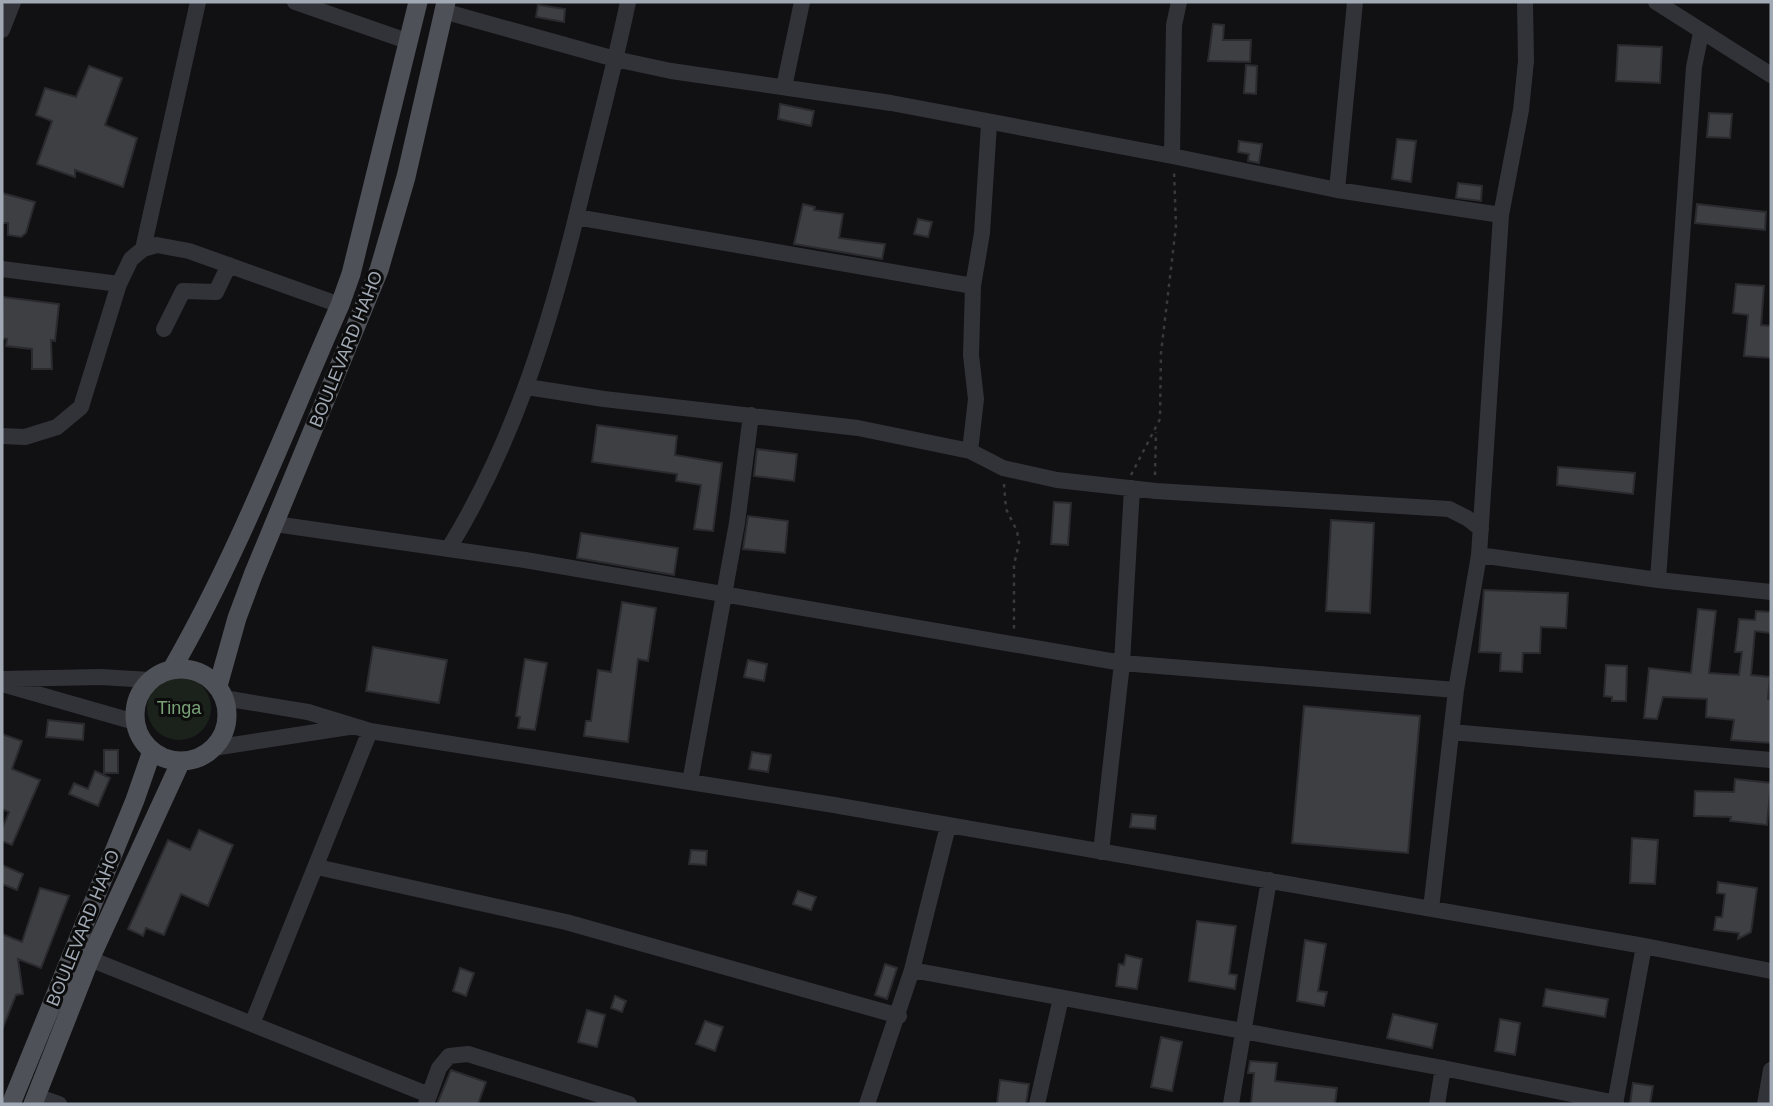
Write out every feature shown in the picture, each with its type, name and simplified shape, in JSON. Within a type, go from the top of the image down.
[{"type":"main road","name":"BOULEVARD HAHO","points":[[172,669],[198,626],[246,524],[340,305],[351,274],[418,2]]},
{"type":"main road","name":"BOULEVARD HAHO","points":[[221,692],[237,618],[379,270],[406,177],[444,6]]},
{"type":"main road","points":[[172,669],[198,671],[221,692],[226,725],[213,748],[193,760],[166,759],[152,751],[140,737],[135,723],[135,704],[150,680],[172,669]]},
{"type":"main road","name":"BOULEVARD HAHO","points":[[11,1104],[135,800],[152,751]]},
{"type":"main road","name":"BOULEVARD HAHO","points":[[34,1100],[90,959],[181,761]]},
{"type":"street","points":[[2,30],[13,2]]},
{"type":"street","points":[[143,249],[198,2]]},
{"type":"street","points":[[295,2],[407,41]]},
{"type":"street","points":[[449,548],[497,459],[527,387],[557,292],[628,2]]},
{"type":"street","points":[[784,87],[802,2]]},
{"type":"street","points":[[1172,156],[1174,25],[1179,2]]},
{"type":"street","points":[[1337,190],[1355,2]]},
{"type":"street","points":[[1431,909],[1456,690],[1479,555],[1501,215],[1521,110],[1526,61],[1525,2]]},
{"type":"street","points":[[1656,2],[1771,75]]},
{"type":"street","points":[[444,6],[615,59],[671,71],[891,103],[1337,190],[1501,215]]},
{"type":"street","points":[[1658,580],[1694,67],[1701,33]]},
{"type":"street","points":[[970,451],[976,399],[971,355],[974,286],[982,233],[989,124]]},
{"type":"street","points":[[576,217],[974,286]]},
{"type":"street","points":[[2,436],[25,438],[57,427],[81,407],[119,284],[131,259],[143,249],[157,245],[188,251],[340,305]]},
{"type":"street","points":[[164,329],[184,291],[216,292],[229,265]]},
{"type":"street","points":[[2,269],[119,284]]},
{"type":"street","points":[[527,387],[858,428],[970,451],[1003,468],[1031,476],[1156,491],[1449,509],[1481,529]]},
{"type":"street","points":[[691,782],[737,523],[751,415]]},
{"type":"street","points":[[1101,852],[1122,663],[1132,488]]},
{"type":"street","points":[[275,524],[449,548],[1122,663],[1456,690]]},
{"type":"street","points":[[1479,555],[1658,580],[1771,592]]},
{"type":"street","points":[[2,682],[101,677],[150,680]]},
{"type":"street","points":[[2,682],[135,723]]},
{"type":"street","points":[[221,692],[308,712],[370,731],[691,782],[1269,880],[1771,971]]},
{"type":"street","points":[[213,748],[352,727]]},
{"type":"street","points":[[252,1024],[370,731]]},
{"type":"street","points":[[1451,732],[1771,760]]},
{"type":"street","points":[[867,1104],[899,1016],[948,826]]},
{"type":"street","points":[[317,867],[566,922],[899,1016]]},
{"type":"street","points":[[1231,1104],[1269,880]]},
{"type":"street","points":[[912,970],[1443,1068],[1616,1104],[1644,946]]},
{"type":"street","points":[[90,959],[428,1099],[439,1068],[449,1056],[468,1054],[629,1104]]},
{"type":"street","points":[[1037,1104],[1061,998]]},
{"type":"street","points":[[1437,1104],[1443,1068]]},
{"type":"street","points":[[1765,1104],[1771,1070]]},
{"type":"street","points":[[34,1100],[59,1104]]},
{"type":"path","points":[[1132,488],[1131,472],[1160,419],[1161,353],[1176,226],[1172,156]]},
{"type":"path","points":[[1156,429],[1156,491]]},
{"type":"path","points":[[1003,468],[1006,509],[1017,531],[1019,543],[1014,565],[1014,645]]},
{"type":"green space","name":"Tinga","points":[[173,676],[185,676],[202,685],[209,696],[209,720],[202,731],[185,740],[173,740],[161,735],[152,726],[147,714],[147,702],[152,690],[161,681]]},
{"type":"building","points":[[538,5],[565,9],[564,22],[536,17]]},
{"type":"building","points":[[1213,24],[1224,25],[1223,40],[1251,40],[1250,62],[1208,61]]},
{"type":"building","points":[[1618,45],[1662,47],[1660,83],[1616,81]]},
{"type":"building","points":[[1246,65],[1257,66],[1256,94],[1244,93]]},
{"type":"building","points":[[89,66],[122,78],[105,125],[137,138],[123,187],[75,170],[75,177],[37,164],[52,121],[36,115],[45,88],[76,97]]},
{"type":"building","points":[[780,104],[814,111],[811,126],[778,119]]},
{"type":"building","points":[[1709,113],[1732,114],[1730,138],[1707,137]]},
{"type":"building","points":[[1397,139],[1416,141],[1411,182],[1392,179]]},
{"type":"building","points":[[1239,141],[1262,144],[1259,163],[1248,161],[1249,154],[1238,152]]},
{"type":"building","points":[[1458,183],[1482,186],[1481,201],[1456,198]]},
{"type":"building","points":[[2,193],[35,202],[26,233],[21,237],[8,235],[8,223],[2,223]]},
{"type":"building","points":[[803,204],[815,207],[814,210],[843,214],[839,238],[885,244],[882,259],[794,244]]},
{"type":"building","points":[[1697,204],[1766,212],[1765,230],[1695,223]]},
{"type":"building","points":[[918,219],[932,222],[928,237],[914,234]]},
{"type":"building","points":[[1736,284],[1764,286],[1761,325],[1771,326],[1771,358],[1744,356],[1748,315],[1733,313]]},
{"type":"building","points":[[3,297],[59,304],[55,341],[51,340],[52,369],[32,369],[32,349],[6,346],[7,339],[2,338]]},
{"type":"building","points":[[597,425],[677,436],[675,455],[722,463],[713,531],[694,529],[701,485],[676,481],[677,474],[592,462]]},
{"type":"building","points":[[757,449],[797,454],[794,481],[754,476]]},
{"type":"building","points":[[1558,467],[1635,473],[1633,494],[1557,485]]},
{"type":"building","points":[[1054,502],[1071,503],[1068,545],[1051,544]]},
{"type":"building","points":[[748,516],[788,521],[785,553],[743,549]]},
{"type":"building","points":[[1331,520],[1374,523],[1370,613],[1326,611]]},
{"type":"building","points":[[581,533],[678,548],[674,575],[577,558]]},
{"type":"building","points":[[1484,590],[1568,593],[1566,628],[1541,627],[1540,653],[1523,653],[1522,672],[1500,671],[1501,653],[1479,652]]},
{"type":"building","points":[[622,602],[656,608],[648,661],[638,659],[628,742],[584,736],[586,721],[591,721],[598,670],[611,672]]},
{"type":"building","points":[[1698,609],[1716,611],[1709,673],[1739,675],[1742,652],[1735,652],[1739,619],[1755,620],[1756,611],[1771,612],[1771,633],[1755,631],[1751,675],[1770,677],[1768,699],[1771,700],[1771,743],[1731,740],[1734,720],[1706,717],[1707,699],[1663,697],[1657,719],[1644,718],[1649,668],[1691,673]]},
{"type":"building","points":[[373,647],[447,660],[439,703],[366,691]]},
{"type":"building","points":[[525,659],[547,663],[535,730],[518,728],[520,717],[516,716]]},
{"type":"building","points":[[748,660],[767,664],[764,681],[744,677]]},
{"type":"building","points":[[1606,665],[1627,666],[1626,701],[1612,701],[1612,697],[1604,696]]},
{"type":"building","points":[[1304,706],[1420,716],[1408,853],[1292,843]]},
{"type":"building","points":[[48,720],[84,724],[83,740],[46,737]]},
{"type":"building","points":[[2,734],[22,741],[12,769],[40,780],[12,845],[2,841],[2,829],[9,812],[2,809]]},
{"type":"building","points":[[104,750],[118,750],[118,773],[104,773]]},
{"type":"building","points":[[752,752],[771,755],[768,772],[749,769]]},
{"type":"building","points":[[95,771],[110,778],[98,806],[69,794],[74,783],[88,789]]},
{"type":"building","points":[[1735,779],[1771,783],[1767,825],[1730,821],[1731,817],[1694,816],[1695,791],[1734,792]]},
{"type":"building","points":[[1132,814],[1156,816],[1155,829],[1130,827]]},
{"type":"building","points":[[199,830],[233,845],[208,906],[181,894],[164,935],[146,928],[143,936],[128,929],[168,840],[190,850]]},
{"type":"building","points":[[1632,838],[1658,840],[1655,884],[1630,883]]},
{"type":"building","points":[[691,850],[707,851],[706,865],[689,864]]},
{"type":"building","points":[[2,865],[23,874],[17,890],[2,884]]},
{"type":"building","points":[[1718,882],[1757,888],[1751,932],[1738,939],[1739,933],[1714,930],[1716,917],[1722,917],[1725,894],[1717,893]]},
{"type":"building","points":[[40,888],[69,896],[41,968],[18,959],[23,994],[16,995],[2,1030],[2,934],[22,942]]},
{"type":"building","points":[[798,891],[816,897],[811,910],[793,904]]},
{"type":"building","points":[[1197,921],[1236,926],[1229,974],[1237,975],[1235,989],[1189,981]]},
{"type":"building","points":[[1305,940],[1326,944],[1318,991],[1327,992],[1324,1006],[1297,1001]]},
{"type":"building","points":[[1126,955],[1142,959],[1137,989],[1116,986],[1119,964],[1124,965]]},
{"type":"building","points":[[885,964],[897,968],[887,999],[875,995]]},
{"type":"building","points":[[460,968],[474,973],[466,996],[453,991]]},
{"type":"building","points":[[1546,989],[1608,999],[1605,1017],[1543,1006]]},
{"type":"building","points":[[615,996],[626,1001],[622,1012],[611,1008]]},
{"type":"building","points":[[587,1010],[605,1015],[597,1047],[578,1042]]},
{"type":"building","points":[[1393,1014],[1437,1024],[1432,1048],[1387,1038]]},
{"type":"building","points":[[1500,1019],[1520,1023],[1515,1055],[1495,1051]]},
{"type":"building","points":[[705,1021],[723,1027],[715,1051],[696,1044]]},
{"type":"building","points":[[1161,1037],[1182,1042],[1172,1091],[1151,1087]]},
{"type":"building","points":[[1250,1061],[1277,1063],[1275,1081],[1337,1088],[1335,1104],[1251,1104],[1254,1073],[1248,1073]]},
{"type":"building","points":[[451,1070],[486,1082],[478,1104],[437,1104]]},
{"type":"building","points":[[1000,1080],[1029,1084],[1026,1104],[997,1104]]},
{"type":"building","points":[[1633,1083],[1653,1086],[1650,1104],[1630,1104]]}]
